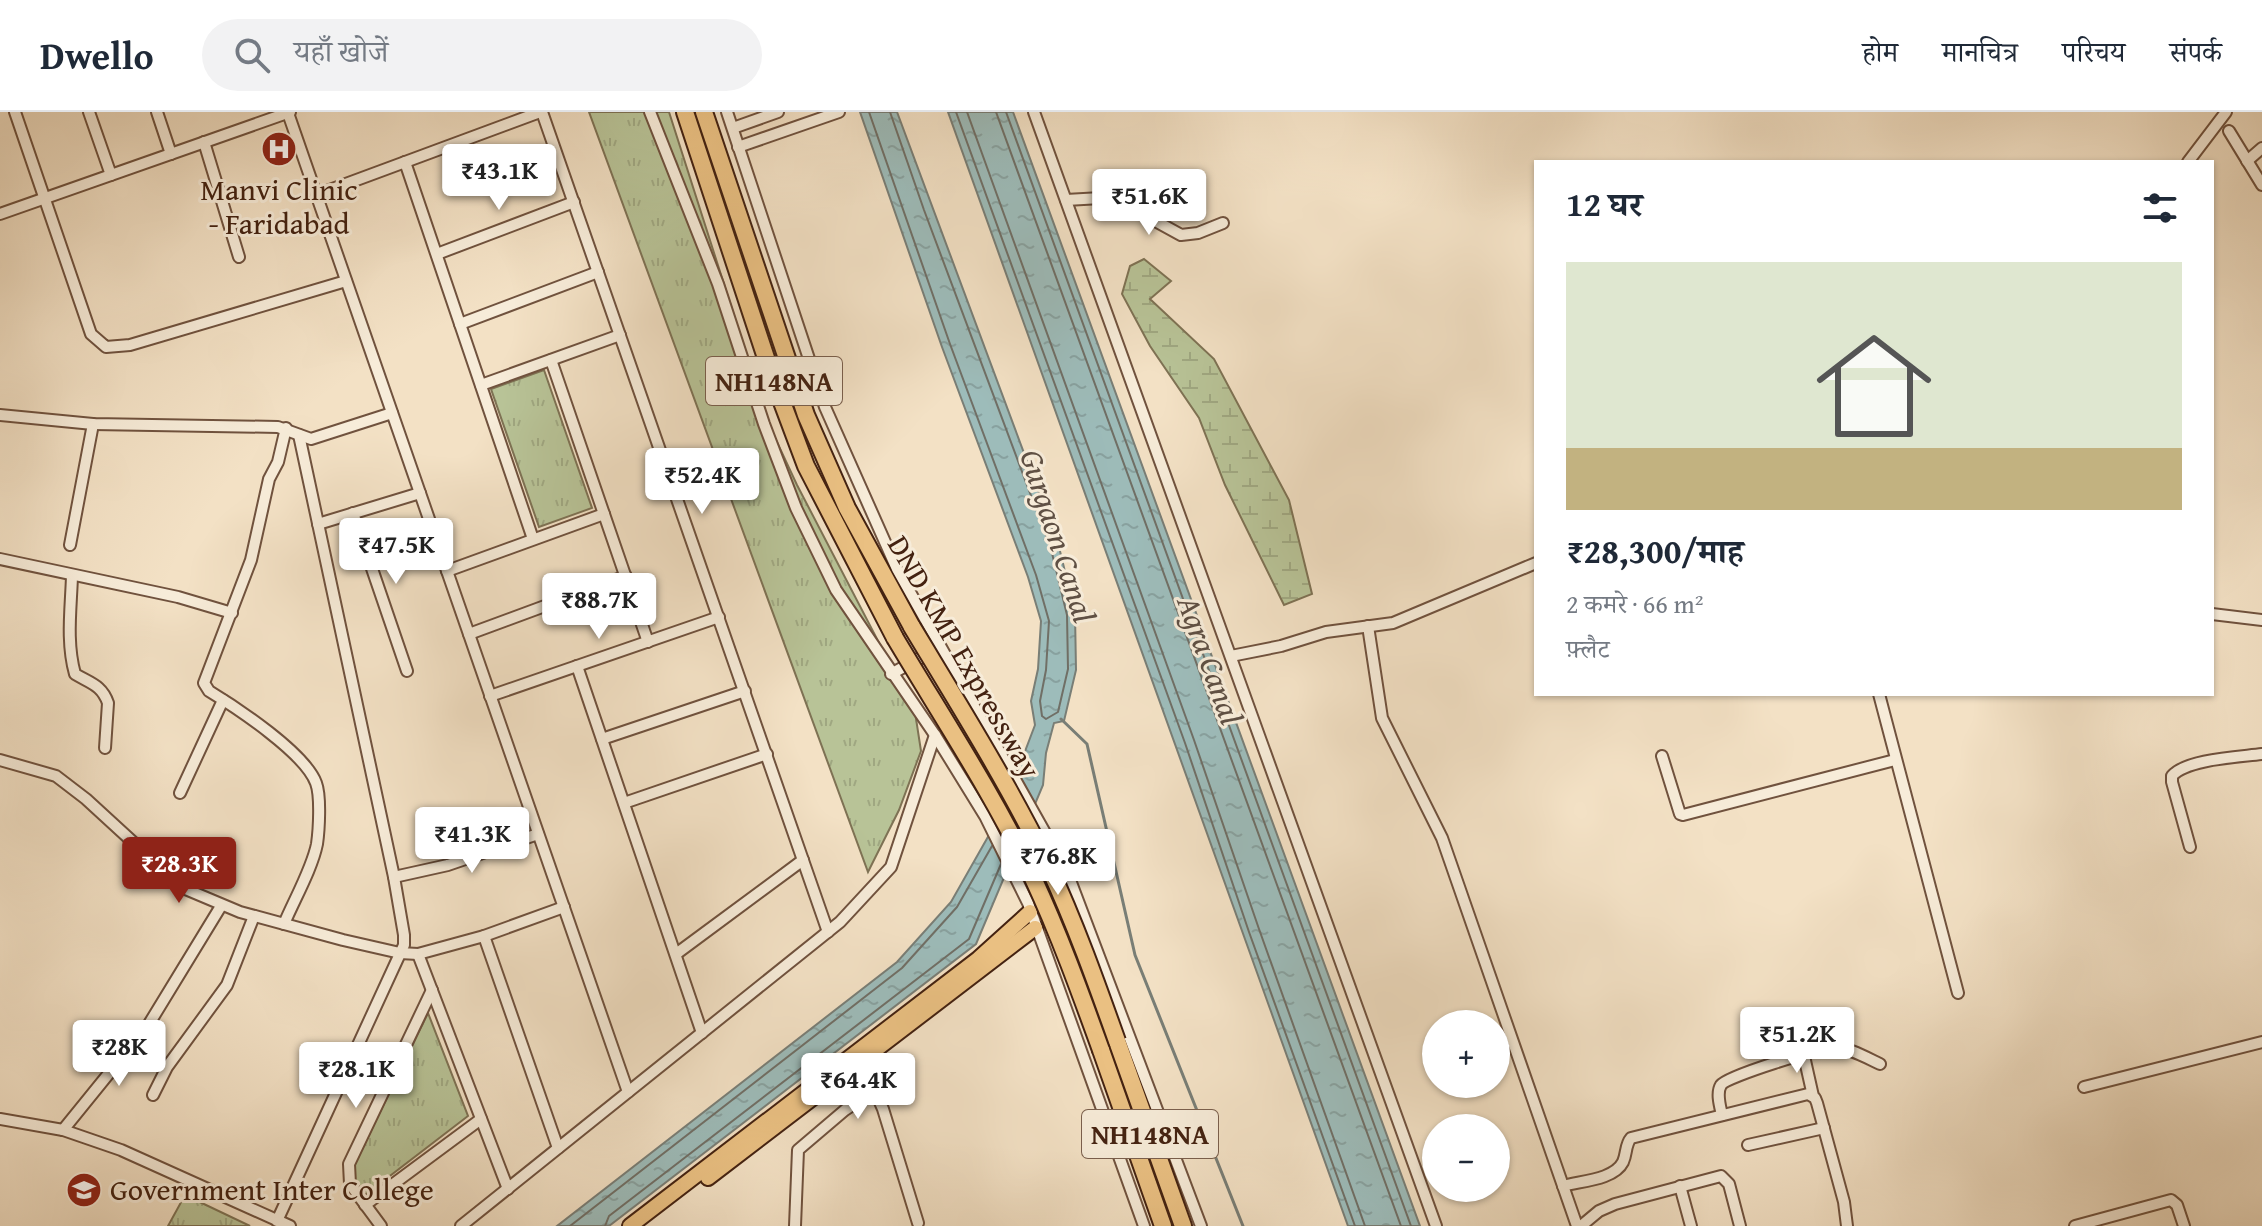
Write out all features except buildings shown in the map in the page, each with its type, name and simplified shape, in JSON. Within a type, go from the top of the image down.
[{"type":"highway","name":"DND KMP Expressway","points":[[685,112],[770,370],[806,466],[830,518],[895,638],[999,813],[1032,876],[1066,955],[1163,1226]]},
{"type":"highway","name":"DND KMP Expressway","points":[[704,112],[806,415],[847,508],[912,627],[1018,807],[1048,866],[1084,947],[1183,1226]]},
{"type":"main road","points":[[630,1226],[978,959],[1030,912]]},
{"type":"main road","points":[[646,1226],[1035,928]]},
{"type":"street","points":[[15,112],[91,334],[106,347],[130,345],[346,281]]},
{"type":"street","points":[[89,112],[111,175]]},
{"type":"street","points":[[157,112],[171,154]]},
{"type":"street","points":[[0,214],[289,112],[628,1092]]},
{"type":"street","points":[[316,195],[541,112],[828,932]]},
{"type":"street","points":[[650,112],[718,284],[764,424],[796,508],[836,590],[935,735],[992,830],[1012,871],[1030,912],[1144,1226]]},
{"type":"street","points":[[727,112],[825,407],[897,569],[1067,872],[1201,1226]]},
{"type":"street","points":[[733,128],[778,112]]},
{"type":"street","points":[[738,147],[839,112]]},
{"type":"street","points":[[1034,112],[1436,1226]]},
{"type":"street","points":[[2190,160],[2226,112]]},
{"type":"street","points":[[2229,131],[2262,185]]},
{"type":"street","points":[[204,142],[239,257]]},
{"type":"street","points":[[2247,161],[2262,148]]},
{"type":"street","points":[[405,162],[533,539]]},
{"type":"street","points":[[1066,200],[1101,198],[1119,201],[1181,235],[1198,233],[1223,223]]},
{"type":"street","points":[[437,254],[574,202]]},
{"type":"street","points":[[460,324],[598,272]]},
{"type":"street","points":[[481,385],[620,335]]},
{"type":"street","points":[[551,360],[648,642]]},
{"type":"street","points":[[0,415],[93,424],[286,428],[311,439],[392,413]]},
{"type":"street","points":[[70,545],[93,424]]},
{"type":"street","points":[[284,924],[317,846],[319,818],[316,784],[306,767],[259,724],[207,688],[204,679],[251,560],[269,479],[278,462],[286,428]]},
{"type":"street","points":[[277,1221],[400,953],[404,935],[299,435]]},
{"type":"street","points":[[318,524],[420,493]]},
{"type":"street","points":[[353,513],[407,671]]},
{"type":"street","points":[[447,571],[604,514]]},
{"type":"street","points":[[0,559],[178,597],[232,613]]},
{"type":"street","points":[[1231,656],[1281,646],[1326,632],[1393,623],[1534,564]]},
{"type":"street","points":[[72,576],[70,636],[73,668],[75,674],[97,685],[106,697],[105,748]]},
{"type":"street","points":[[469,634],[626,576]]},
{"type":"street","points":[[2214,614],[2262,620]]},
{"type":"street","points":[[490,696],[719,617]]},
{"type":"street","points":[[1368,626],[1382,718],[1442,838],[1579,1226],[1607,1207],[1716,1176],[1724,1177],[1729,1184],[1740,1226]]},
{"type":"street","points":[[891,674],[940,647]]},
{"type":"street","points":[[577,666],[702,1033]]},
{"type":"street","points":[[602,739],[745,691]]},
{"type":"street","points":[[1879,696],[1958,993]]},
{"type":"street","points":[[180,793],[223,700]]},
{"type":"street","points":[[461,1226],[828,932],[891,867],[935,735]]},
{"type":"street","points":[[624,803],[767,754]]},
{"type":"street","points":[[2190,847],[2172,782],[2175,771],[2205,762],[2262,754]]},
{"type":"street","points":[[1662,756],[1674,803],[1683,815],[1895,760]]},
{"type":"street","points":[[0,760],[56,776],[86,799],[183,888],[221,906],[284,924],[400,953],[418,954],[484,936],[564,907]]},
{"type":"street","points":[[394,877],[448,865],[538,834]]},
{"type":"street","points":[[676,954],[803,860]]},
{"type":"street","points":[[63,1130],[149,1024],[221,906]]},
{"type":"street","points":[[153,1095],[167,1067],[227,985],[254,916]]},
{"type":"street","points":[[484,936],[558,1148]]},
{"type":"street","points":[[418,954],[508,1189]]},
{"type":"street","points":[[1055,984],[1101,966]]},
{"type":"street","points":[[381,1226],[350,1184],[349,1164],[432,990]]},
{"type":"street","points":[[2084,1087],[2262,1042]]},
{"type":"street","points":[[1722,1115],[1719,1093],[1724,1082],[1804,1056],[1839,1048],[1880,1064]]},
{"type":"street","points":[[1804,1056],[1844,1202],[1847,1226]]},
{"type":"street","points":[[795,1226],[798,1150],[869,1094],[879,1100],[883,1109],[918,1223]]},
{"type":"street","points":[[1563,1186],[1615,1171],[1623,1162],[1627,1141],[1631,1138],[1803,1094],[1813,1096]]},
{"type":"street","points":[[0,1119],[63,1130],[121,1150],[290,1226]]},
{"type":"street","points":[[365,1205],[481,1119]]},
{"type":"street","points":[[1748,1145],[1824,1128]]},
{"type":"street","points":[[1680,1186],[1691,1226]]},
{"type":"street","points":[[2075,1226],[2171,1200],[2177,1205],[2184,1226]]},
{"type":"green space","points":[[589,112],[669,112],[769,425],[915,712],[921,751],[899,810],[868,872]]},
{"type":"green space","points":[[1144,259],[1171,281],[1150,299],[1214,359],[1289,500],[1312,594],[1284,605],[1225,485],[1199,418],[1150,346],[1122,294],[1130,266]]},
{"type":"green space","points":[[544,370],[592,508],[539,527],[491,389]]},
{"type":"green space","points":[[428,1013],[468,1116],[365,1195],[350,1174]]},
{"type":"green space","points":[[185,1195],[250,1226],[168,1226]]},
{"type":"water","points":[[860,112],[897,112],[1059,547],[1075,613],[1076,670],[1064,721],[1054,723],[1046,753],[1043,785],[976,944],[609,1226],[557,1226],[897,962],[951,902],[989,835],[1035,725],[1031,701],[1038,669],[1041,621],[1028,577],[942,347]]},
{"type":"water","name":"Agra Canal","points":[[948,112],[1013,112],[1420,1226],[1348,1226]]},
{"type":"waterway","points":[[1061,719],[1087,744],[1135,955],[1243,1226]]},
{"type":"place","name":"Manvi Clinic - Faridabad","points":[[279,149]]},
{"type":"place","name":"Government Inter College","points":[[84,1190]]},
{"type":"water label","name":"Gurgaon Canal","points":[[1058,536]]}]
